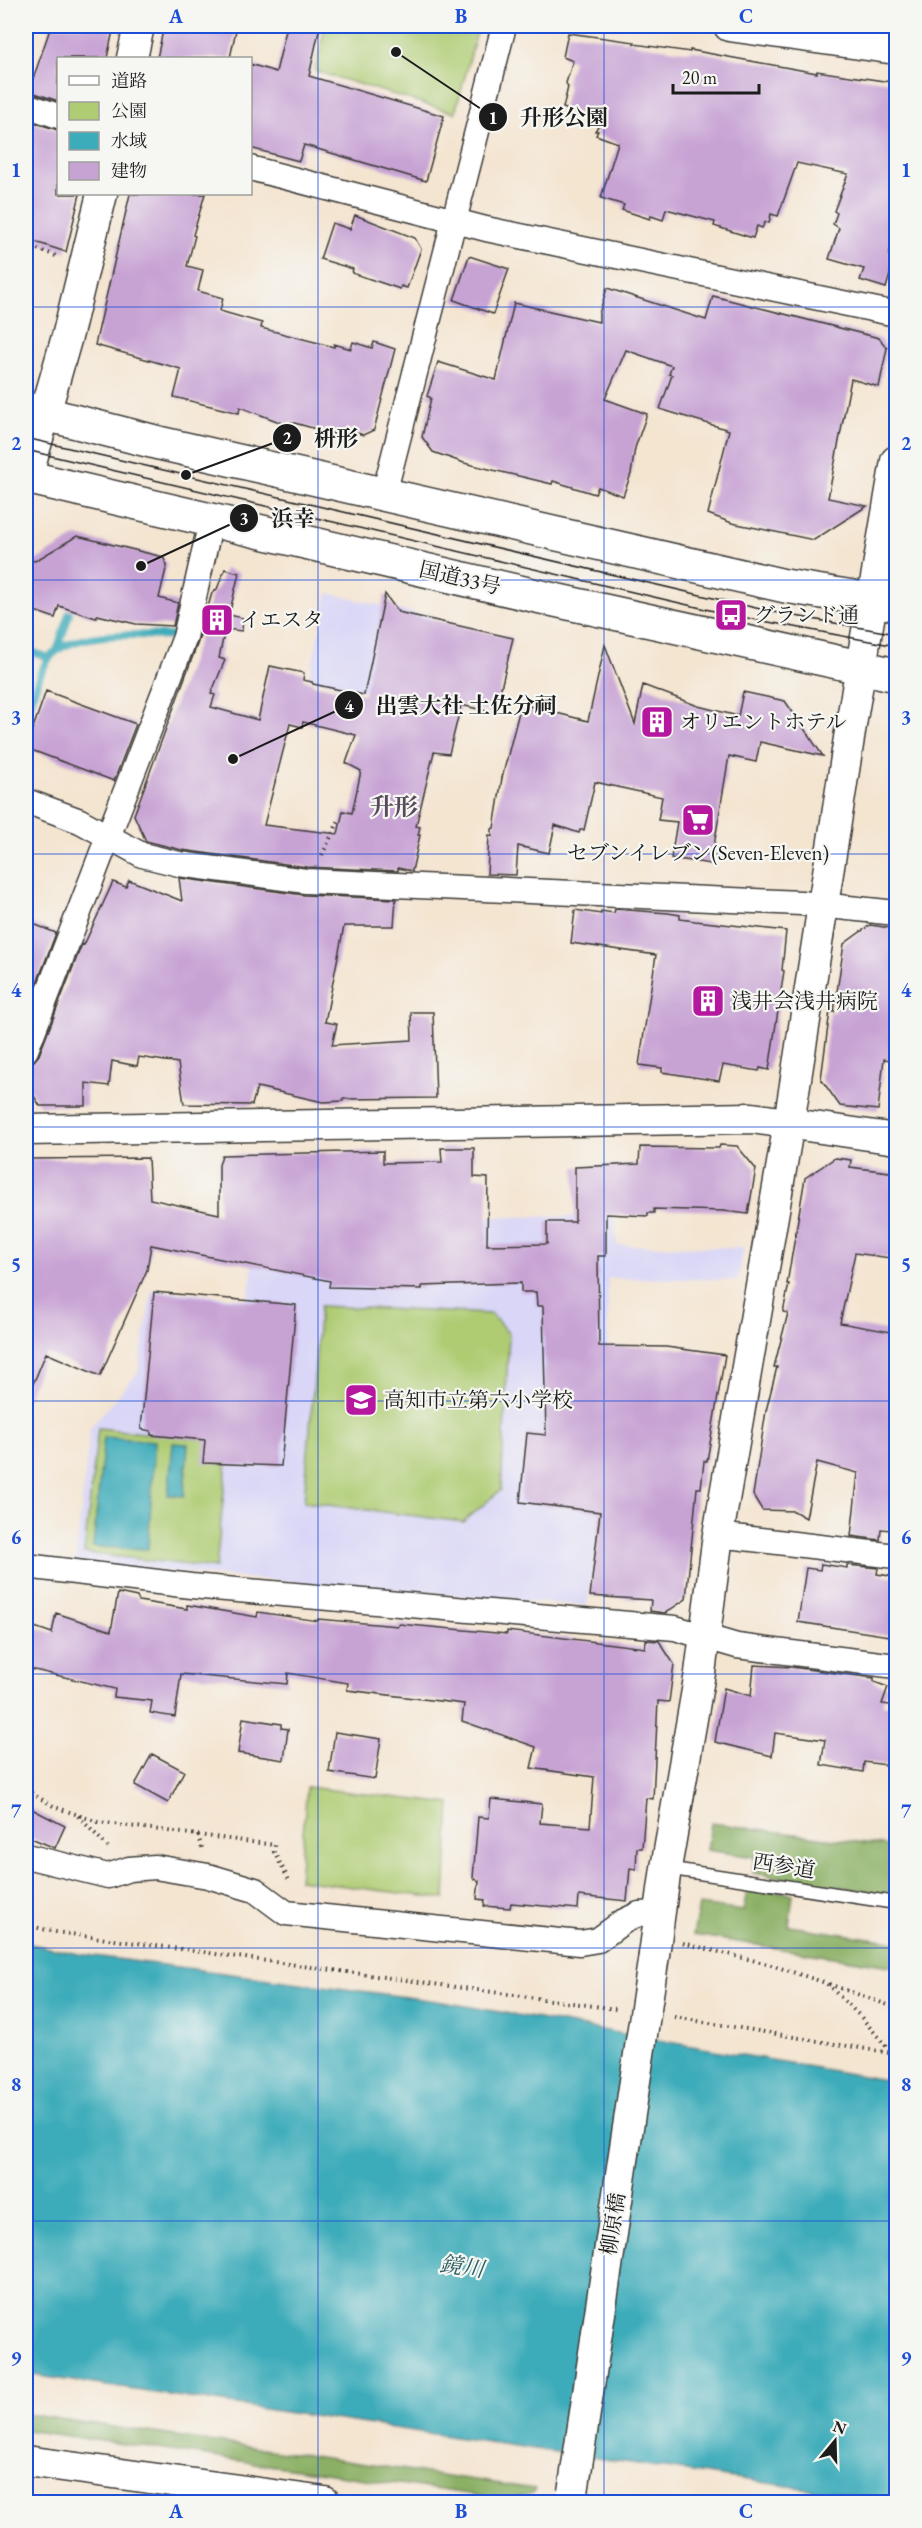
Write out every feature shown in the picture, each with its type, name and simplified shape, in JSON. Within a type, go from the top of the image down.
[{"type":"highway","points":[[35,412],[159,444],[785,586],[884,603]]},
{"type":"highway","name":"国道33号","points":[[26,478],[860,669],[897,675]]},
{"type":"street","points":[[132,57],[139,26]]},
{"type":"street","points":[[384,494],[504,26]]},
{"type":"street","points":[[729,26],[835,33],[897,49]]},
{"type":"street","points":[[26,105],[57,116]]},
{"type":"street","points":[[252,169],[454,221],[897,314]]},
{"type":"street","points":[[26,478],[35,412],[68,333],[102,195]]},
{"type":"street","name":"柳原橋","points":[[572,2497],[664,1948],[659,1913],[705,1637],[718,1535],[789,1123],[860,669],[884,603],[897,461]]},
{"type":"street","points":[[26,1050],[185,637],[211,521]]},
{"type":"street","points":[[26,801],[80,821],[142,855],[179,864],[311,881],[822,905],[897,913]]},
{"type":"street","points":[[26,1130],[752,1118],[897,1139]]},
{"type":"street","points":[[718,1535],[897,1556]]},
{"type":"street","points":[[26,1566],[203,1587],[675,1629],[737,1646],[897,1666]]},
{"type":"street","points":[[26,1857],[108,1876],[129,1869],[155,1867],[208,1876],[255,1890],[286,1913],[580,1943],[598,1940],[624,1921],[639,1914],[659,1913]]},
{"type":"street","points":[[26,2462],[325,2502]]},
{"type":"lane","name":"西参道","points":[[666,1868],[897,1903]]},
{"type":"path","points":[[26,246],[59,257]]},
{"type":"path","points":[[311,881],[340,818]]},
{"type":"path","points":[[26,1790],[77,1816],[98,1822],[275,1845],[274,1852],[291,1885],[292,1913]]},
{"type":"path","points":[[77,1816],[129,1869]]},
{"type":"path","points":[[26,1925],[56,1932],[619,2009]]},
{"type":"path","points":[[664,1948],[768,1964],[897,2008]]},
{"type":"path","points":[[826,1983],[895,2054]]},
{"type":"path","points":[[666,2016],[895,2054]]},
{"type":"shaded area","points":[[328,593],[434,618],[419,688],[463,698],[449,756],[407,746],[379,694],[309,678]]},
{"type":"shaded area","name":"高知市立第六小学校","points":[[614,1216],[617,1245],[744,1248],[738,1280],[608,1278],[607,1451],[587,1606],[75,1564],[90,1428],[138,1372],[152,1290],[248,1299],[253,1263],[265,1219]]},
{"type":"green space","points":[[325,26],[474,26],[477,32],[455,113],[315,71]]},
{"type":"green space","points":[[320,1306],[491,1314],[509,1334],[501,1490],[463,1522],[304,1502]]},
{"type":"green space","points":[[98,1428],[227,1442],[261,1451],[259,1465],[227,1462],[216,1568],[84,1553]]},
{"type":"green space","points":[[307,1787],[450,1804],[445,1899],[299,1880]]},
{"type":"green space","points":[[711,1823],[896,1847],[896,1896],[753,1873],[754,1857],[707,1850]]},
{"type":"green space","points":[[748,1887],[793,1894],[789,1926],[896,1942],[896,1967],[693,1935],[699,1905],[743,1911]]},
{"type":"green space","points":[[26,2414],[535,2489],[532,2493],[509,2500],[26,2430]]},
{"type":"water","points":[[104,1437],[155,1441],[148,1549],[93,1547]]},
{"type":"water","points":[[173,1443],[188,1444],[184,1496],[168,1495]]},
{"type":"water","name":"鏡川","points":[[26,1943],[79,1954],[437,2001],[896,2082],[896,2502],[26,2374]]},
{"type":"building","points":[[51,26],[114,26],[107,57],[57,57],[57,101],[29,91]]},
{"type":"building","points":[[164,26],[218,26],[236,30],[230,57],[157,57]]},
{"type":"building","points":[[287,26],[320,26],[309,76],[444,116],[426,181],[304,145],[299,161],[252,149],[252,65],[276,72]]},
{"type":"building","points":[[568,33],[690,52],[690,50],[817,73],[817,71],[897,83],[897,212],[889,255],[893,264],[886,288],[860,280],[864,269],[829,259],[839,228],[833,224],[837,213],[834,211],[848,174],[797,163],[778,216],[771,214],[769,223],[765,222],[762,228],[757,226],[753,238],[714,226],[715,222],[666,209],[663,220],[651,216],[650,219],[622,210],[624,205],[601,198],[618,143],[596,135],[598,131],[595,131],[601,121],[563,108],[568,87],[566,83],[573,61],[563,57]]},
{"type":"building","points":[[26,120],[57,130],[57,195],[80,195],[66,252],[26,239],[26,147],[28,140],[26,140]]},
{"type":"building","points":[[130,195],[205,195],[187,266],[203,270],[198,291],[223,298],[220,311],[262,323],[261,328],[334,347],[334,344],[351,349],[353,342],[372,348],[374,342],[395,349],[374,430],[363,435],[347,429],[345,437],[291,422],[290,426],[240,407],[239,413],[174,397],[181,369],[95,345]]},
{"type":"building","points":[[355,215],[415,238],[421,249],[407,288],[401,286],[400,289],[352,273],[353,269],[320,259],[332,223],[350,229]]},
{"type":"building","points":[[469,256],[509,269],[493,314],[454,300]]},
{"type":"building","points":[[607,288],[706,320],[713,296],[879,338],[887,348],[879,387],[851,379],[828,498],[867,506],[814,540],[732,523],[708,514],[729,430],[660,409],[672,375],[669,374],[672,366],[626,350],[605,399],[647,414],[635,448],[631,474],[623,496],[598,487],[595,494],[553,481],[552,484],[464,463],[433,452],[422,437],[431,398],[427,396],[438,362],[496,380],[514,303],[599,322],[599,314]]},
{"type":"building","points":[[77,536],[163,557],[167,565],[159,598],[178,603],[173,626],[136,624],[97,615],[96,618],[59,606],[55,618],[26,608],[26,563],[29,564],[30,560],[35,561]]},
{"type":"building","points":[[225,569],[239,573],[229,615],[243,618],[242,631],[225,629],[219,658],[225,660],[211,694],[215,695],[211,707],[258,720],[270,666],[304,673],[303,680],[313,684],[364,695],[385,594],[398,612],[513,638],[495,713],[461,705],[449,754],[434,752],[416,826],[420,827],[418,835],[420,835],[412,871],[398,868],[398,871],[307,867],[182,850],[146,841],[134,815],[198,642],[212,593],[217,589]],"holes":[[[303,722],[356,735],[346,763],[361,771],[352,813],[343,811],[338,834],[264,825],[290,724],[302,727]]]},
{"type":"building","points":[[605,645],[635,724],[643,685],[698,706],[738,716],[743,692],[785,701],[823,756],[760,742],[756,762],[729,756],[711,864],[671,858],[677,822],[658,820],[662,797],[595,782],[584,830],[580,830],[579,833],[555,825],[549,853],[518,846],[516,875],[487,874],[489,835],[492,836],[494,828],[502,778],[521,704],[588,721]]},
{"type":"building","points":[[46,691],[136,724],[114,781],[26,748]]},
{"type":"building","points":[[179,878],[304,895],[396,899],[394,926],[344,926],[325,1022],[337,1024],[332,1045],[412,1040],[411,1012],[433,1012],[436,1098],[343,1099],[343,1101],[323,1102],[257,1087],[252,1105],[184,1104],[178,1063],[139,1057],[137,1066],[112,1061],[109,1086],[86,1083],[86,1106],[40,1106],[26,1083],[26,1064],[34,1061],[39,1055],[82,944],[84,945],[113,882],[126,887],[129,880],[182,901]]},
{"type":"building","points":[[615,909],[668,913],[680,915],[680,919],[786,931],[782,970],[784,971],[769,1070],[760,1068],[759,1071],[723,1065],[719,1081],[662,1072],[662,1068],[639,1065],[656,955],[571,943],[575,910],[601,914],[601,911],[614,913]]},
{"type":"building","points":[[26,921],[56,933],[26,1012]]},
{"type":"building","points":[[870,925],[897,929],[897,1061],[884,1059],[878,1110],[840,1106],[821,1079],[830,1011],[834,1012],[844,944]]},
{"type":"building","points":[[720,1145],[737,1146],[756,1169],[748,1214],[654,1209],[654,1213],[648,1213],[648,1216],[606,1214],[606,1256],[598,1256],[599,1346],[666,1347],[725,1355],[707,1461],[704,1461],[701,1488],[697,1488],[686,1599],[665,1613],[650,1611],[651,1600],[590,1596],[600,1512],[520,1502],[527,1433],[546,1435],[543,1306],[537,1306],[536,1292],[521,1292],[521,1283],[422,1286],[422,1289],[329,1287],[330,1281],[151,1245],[147,1270],[100,1376],[46,1353],[26,1401],[27,1159],[148,1158],[150,1199],[219,1214],[219,1165],[222,1155],[383,1151],[383,1163],[442,1162],[441,1148],[474,1148],[474,1177],[488,1178],[487,1245],[547,1244],[547,1222],[575,1222],[575,1167],[639,1164],[640,1147],[719,1148]]},
{"type":"building","points":[[835,1158],[851,1160],[850,1167],[897,1173],[897,1259],[855,1253],[840,1323],[897,1333],[892,1363],[897,1364],[897,1526],[891,1525],[891,1530],[881,1529],[880,1540],[851,1536],[858,1473],[817,1462],[806,1518],[794,1511],[762,1510],[753,1495],[766,1411],[777,1367],[774,1367],[788,1313],[783,1312],[805,1178]]},
{"type":"building","points":[[154,1292],[296,1305],[281,1466],[203,1463],[205,1440],[151,1435],[151,1431],[141,1429]]},
{"type":"building","points":[[821,1564],[847,1568],[847,1565],[878,1568],[877,1574],[897,1577],[897,1626],[891,1625],[889,1636],[798,1622],[806,1568],[820,1570]]},
{"type":"building","points":[[118,1593],[137,1597],[139,1601],[187,1609],[187,1605],[257,1617],[258,1612],[318,1621],[318,1619],[398,1626],[399,1624],[507,1634],[507,1631],[645,1648],[646,1640],[659,1641],[674,1664],[669,1702],[658,1701],[653,1799],[646,1798],[642,1848],[637,1848],[636,1869],[630,1868],[627,1901],[579,1896],[578,1909],[511,1903],[510,1908],[484,1906],[485,1900],[477,1899],[479,1881],[473,1878],[478,1817],[489,1818],[491,1799],[542,1804],[540,1823],[590,1827],[594,1777],[531,1768],[536,1747],[462,1721],[464,1704],[347,1690],[348,1683],[288,1673],[287,1684],[181,1674],[175,1717],[150,1713],[152,1701],[114,1697],[115,1689],[26,1668],[26,1624],[52,1633],[56,1613],[111,1631]]},
{"type":"building","points":[[754,1665],[791,1667],[874,1678],[874,1682],[888,1687],[882,1704],[897,1706],[897,1752],[894,1766],[864,1762],[863,1772],[821,1765],[825,1740],[775,1733],[772,1756],[715,1742],[724,1688],[751,1696]]},
{"type":"building","points":[[243,1718],[281,1724],[281,1728],[288,1729],[284,1760],[238,1753]]},
{"type":"building","points":[[335,1732],[381,1739],[375,1779],[329,1772]]},
{"type":"building","points":[[152,1754],[184,1771],[168,1803],[135,1785]]},
{"type":"building","points":[[26,1806],[65,1826],[55,1848],[26,1836]]},
{"type":"waterway","points":[[57,651],[69,614]]},
{"type":"waterway","points":[[26,717],[42,669],[60,648],[74,642],[107,636],[171,636]]},
{"type":"waterway","points":[[26,650],[49,658]]},
{"type":"tram line","points":[[26,438],[773,612],[896,634]]},
{"type":"tram line","points":[[26,450],[731,615],[896,646]]},
{"type":"place","name":"升形公園","points":[[396,52]]},
{"type":"place","name":"枡形","points":[[186,475]]},
{"type":"place","name":"浜幸","points":[[141,566]]},
{"type":"place","name":"グランド通","points":[[731,615]]},
{"type":"place","name":"イエスタ","points":[[217,620]]},
{"type":"place","name":"オリエントホテル","points":[[657,722]]},
{"type":"place","name":"出雲大社 土佐分祠","points":[[233,759]]},
{"type":"place","name":"セブンイレブン(Seven-Eleven)","points":[[698,820]]},
{"type":"place","name":"浅井会浅井病院","points":[[708,1001]]},
{"type":"place","name":"高知市立第六小学校","points":[[361,1400]]},
{"type":"district","name":"升形","points":[[394,807]]}]
